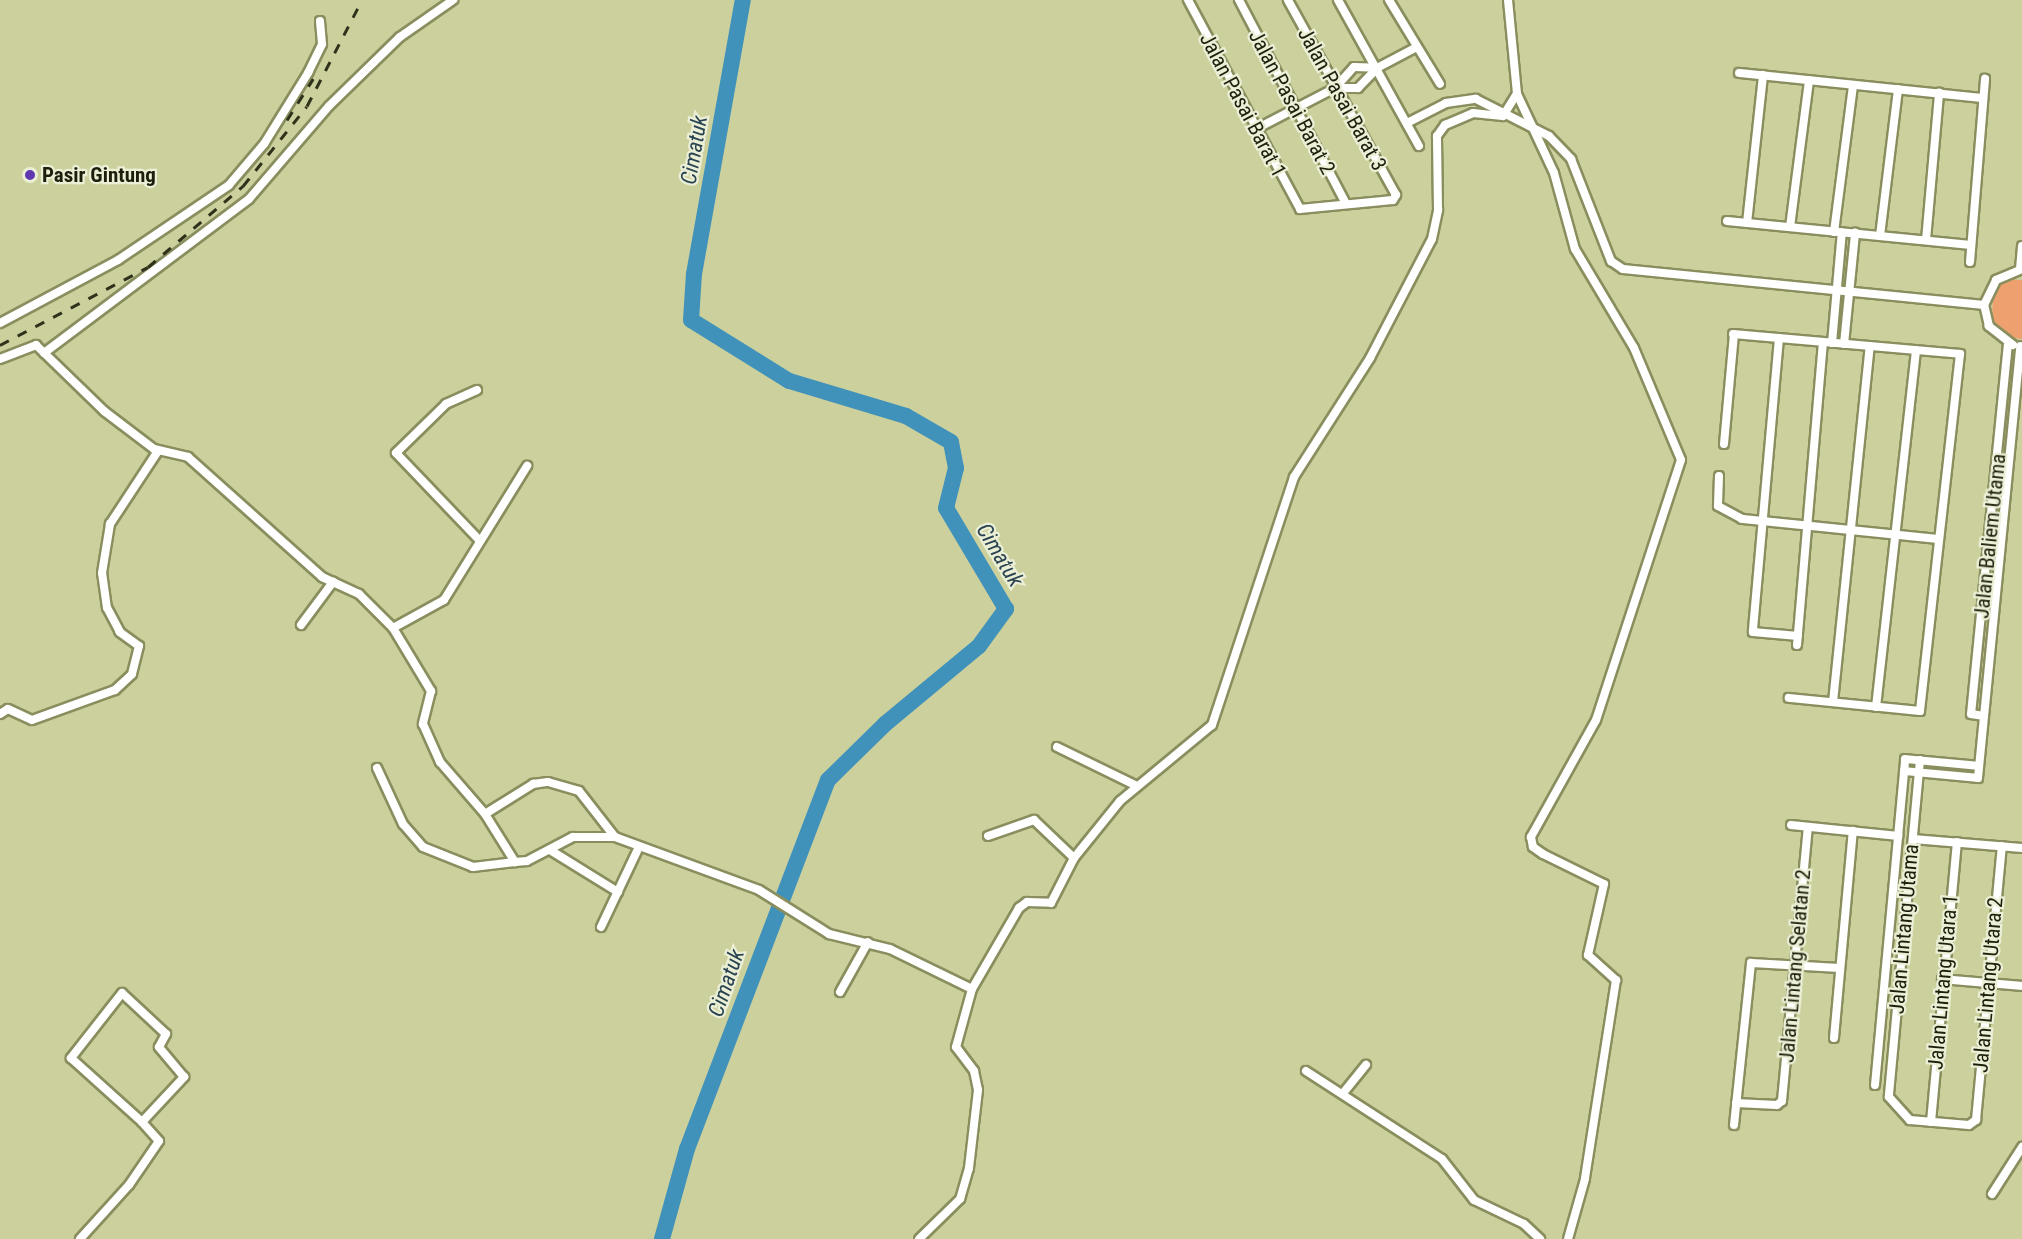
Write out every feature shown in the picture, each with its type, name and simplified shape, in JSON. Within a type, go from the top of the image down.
[{"type":"street","points":[[44,353],[249,199],[329,106],[400,37],[453,0]]},
{"type":"street","name":"Jalan Pasai Barat 1","points":[[1188,0],[1300,209],[1346,204]]},
{"type":"street","name":"Jalan Pasai Barat 2","points":[[1239,0],[1346,204]]},
{"type":"street","name":"Jalan Pasai Barat 3","points":[[1288,0],[1396,197],[1346,204]]},
{"type":"street","points":[[1338,0],[1419,146]]},
{"type":"street","points":[[1389,0],[1440,84]]},
{"type":"street","points":[[1508,0],[1517,94],[1536,128],[1580,260],[1634,348],[1681,460],[1596,720],[1531,837],[1533,847],[1604,884],[1588,955],[1616,980],[1587,1170],[1568,1239]]},
{"type":"street","points":[[0,323],[118,260],[229,184],[264,144],[308,73],[322,44],[320,21]]},
{"type":"street","points":[[1335,88],[1358,88],[1377,68],[1417,47]]},
{"type":"street","points":[[1256,129],[1335,88],[1354,67],[1377,68]]},
{"type":"street","points":[[1739,73],[1983,98]]},
{"type":"street","points":[[1747,223],[1763,75]]},
{"type":"street","points":[[1970,262],[1985,79]]},
{"type":"street","points":[[1790,227],[1809,80]]},
{"type":"street","points":[[1779,338],[1753,632],[1798,640],[1807,526],[1836,291],[1838,232],[1853,85]]},
{"type":"street","points":[[1880,236],[1898,89]]},
{"type":"street","points":[[1926,240],[1939,93]]},
{"type":"street","points":[[1503,116],[1517,94]]},
{"type":"street","points":[[1407,123],[1466,99],[1486,102],[1503,116]]},
{"type":"street","points":[[919,1239],[956,1204],[969,1168],[978,1090],[974,1071],[956,1047],[972,989],[1019,908],[1027,902],[1051,903],[1074,858],[1135,785],[1196,741],[1217,716],[1240,630],[1294,477],[1370,358],[1432,239],[1438,210],[1433,157],[1439,133],[1473,113],[1503,116],[1536,128],[1571,159],[1616,267],[1984,305]]},
{"type":"street","points":[[1727,221],[1971,245]]},
{"type":"street","points":[[1845,344],[1855,234]]},
{"type":"street","points":[[2021,346],[2008,345],[1984,318],[1984,305],[1996,280],[2021,269],[2022,246]]},
{"type":"street","points":[[1724,444],[1734,335],[1960,354],[1920,711],[1789,698]]},
{"type":"street","points":[[0,359],[33,345],[104,411],[158,451],[188,458],[271,534],[333,582],[354,590],[393,628],[431,691],[422,718],[435,753],[485,814],[515,862]]},
{"type":"street","name":"Jalan Baliem Utama","points":[[1984,716],[1971,714],[2008,345]]},
{"type":"street","points":[[1833,702],[1870,346]]},
{"type":"street","name":"Jalan Baliem Utama","points":[[1919,772],[1978,778],[2021,346]]},
{"type":"street","points":[[1876,707],[1916,350]]},
{"type":"street","points":[[477,390],[446,405],[396,453],[479,540]]},
{"type":"street","points":[[0,714],[8,709],[32,720],[115,690],[132,674],[139,646],[120,632],[107,608],[102,573],[110,524],[158,451]]},
{"type":"street","points":[[393,628],[440,604],[527,466]]},
{"type":"street","points":[[1719,476],[1718,506],[1742,519],[1940,539]]},
{"type":"street","points":[[301,625],[333,582]]},
{"type":"street","points":[[1057,747],[1135,785]]},
{"type":"street","name":"Jalan Lintang Utama","points":[[1875,1085],[1905,759],[1920,760],[1888,1097],[1906,1119],[1931,1122]]},
{"type":"street","points":[[1920,760],[1979,766]]},
{"type":"street","points":[[377,768],[403,824],[423,847],[473,867],[515,862],[550,850],[577,836],[615,837]]},
{"type":"street","points":[[1904,771],[1919,772]]},
{"type":"street","points":[[485,814],[533,784],[548,782],[579,791],[615,837],[638,849],[683,859],[759,890],[840,939],[868,942],[929,965],[972,989]]},
{"type":"street","points":[[988,836],[1034,820],[1074,858]]},
{"type":"street","points":[[1791,825],[1898,836]]},
{"type":"street","name":"Jalan Lintang Selatan 2","points":[[1736,1103],[1780,1105],[1808,827]]},
{"type":"street","points":[[1834,1038],[1853,831]]},
{"type":"street","points":[[1912,838],[2022,848]]},
{"type":"street","name":"Jalan Lintang Utara 1","points":[[1931,1122],[1942,979],[1957,842]]},
{"type":"street","name":"Jalan Lintang Utara 2","points":[[1931,1122],[1973,1124],[2002,846]]},
{"type":"street","points":[[601,927],[638,849]]},
{"type":"street","points":[[550,850],[618,892]]},
{"type":"street","points":[[840,992],[868,942]]},
{"type":"street","points":[[1734,1125],[1750,963],[1840,968]]},
{"type":"street","points":[[1885,978],[1899,979]]},
{"type":"street","points":[[1942,979],[2022,986]]},
{"type":"street","points":[[80,1239],[129,1185],[159,1141],[142,1122],[71,1058],[122,993],[166,1034],[159,1047],[184,1077],[142,1122]]},
{"type":"street","points":[[1344,1092],[1366,1065]]},
{"type":"street","points":[[1305,1071],[1344,1092],[1454,1168],[1474,1200],[1524,1224],[1540,1239]]},
{"type":"street","points":[[1992,1194],[2022,1147]]},
{"type":"shaded area","points":[[2007,279],[2022,280],[2022,339],[2004,337],[1992,323],[1993,292]]},
{"type":"waterway","name":"Cimatuk","points":[[662,1239],[687,1149],[828,780],[885,724],[979,646],[1006,609],[946,508],[956,468],[951,442],[906,416],[789,381],[691,320],[694,274],[743,0]]},
{"type":"railway","points":[[0,345],[148,267],[243,186],[307,106],[362,0]]},
{"type":"railway","points":[[287,120],[313,79]]},
{"type":"place","name":"Pasir Gintung","points":[[30,175]]}]
